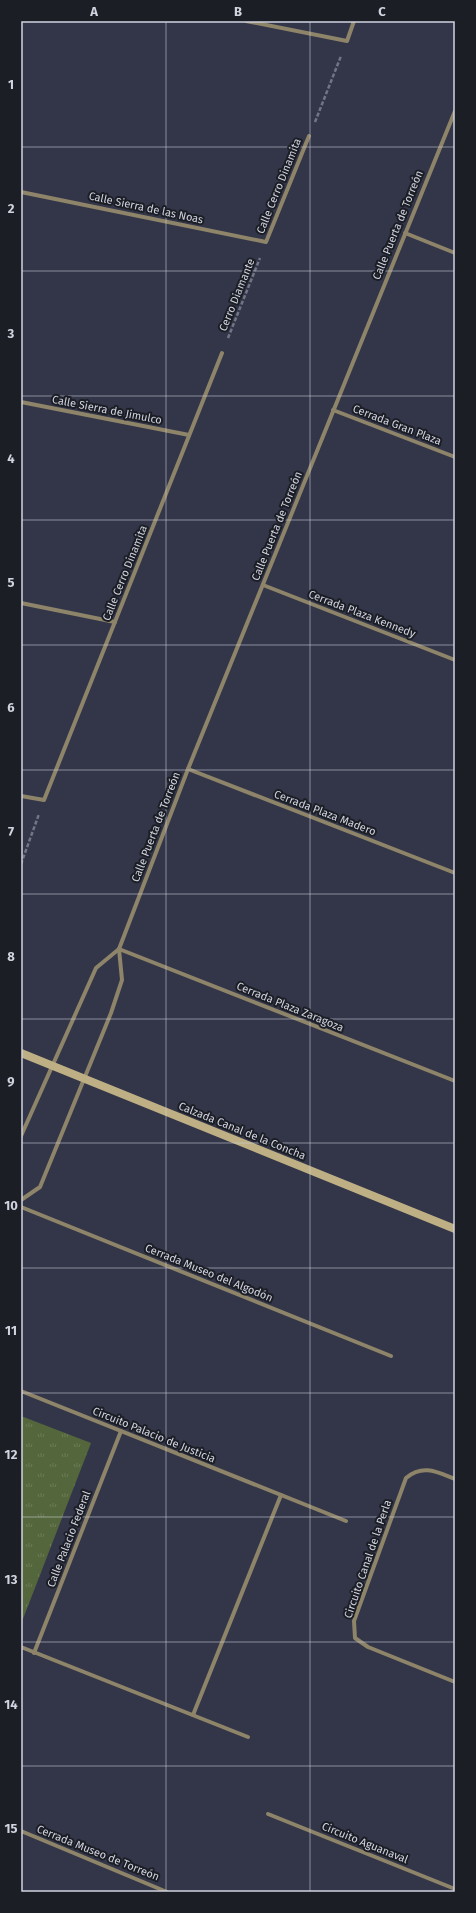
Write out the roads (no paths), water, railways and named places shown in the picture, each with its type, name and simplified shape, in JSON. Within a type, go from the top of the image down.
[{"type":"street","points":[[246,21],[347,41],[354,21]]},
{"type":"street","name":"Calle Puerta de Torreón","points":[[21,1200],[40,1187],[111,1013],[122,980],[119,949],[188,769],[455,111]]},
{"type":"street","name":"Calle Cerro Dinamita","points":[[266,242],[309,136]]},
{"type":"street","name":"Calle Sierra de las Noas","points":[[21,192],[266,242]]},
{"type":"street","points":[[405,233],[455,253]]},
{"type":"street","name":"Calle Cerro Dinamita","points":[[21,796],[44,800],[222,353]]},
{"type":"street","name":"Calle Sierra de Jimulco","points":[[21,402],[189,435]]},
{"type":"street","name":"Cerrada Gran Plaza","points":[[333,410],[455,457]]},
{"type":"street","name":"Cerrada Plaza Kennedy","points":[[263,585],[455,660]]},
{"type":"street","points":[[21,603],[115,622]]},
{"type":"street","name":"Cerrada Plaza Madero","points":[[188,769],[455,873]]},
{"type":"street","name":"Calle Puerta de Torreón","points":[[21,1136],[96,968],[119,949]]},
{"type":"street","name":"Cerrada Plaza Zaragoza","points":[[119,949],[455,1081]]},
{"type":"street","name":"Calzada Canal de la Concha","points":[[21,1053],[455,1229]]},
{"type":"street","name":"Cerrada Museo del Algodón","points":[[21,1207],[391,1356]]},
{"type":"street","name":"Circuito Palacio de Justicia","points":[[21,1391],[346,1521]]},
{"type":"street","name":"Calle Palacio Federal","points":[[34,1653],[121,1431]]},
{"type":"street","name":"Circuito Canal de la Perla","points":[[455,1479],[433,1471],[414,1471],[406,1478],[354,1621],[355,1638],[368,1647],[455,1682]]},
{"type":"street","points":[[193,1715],[281,1495]]},
{"type":"street","points":[[21,1648],[248,1737]]},
{"type":"street","name":"Circuito Aguanaval","points":[[268,1814],[455,1889]]},
{"type":"street","name":"Cerrada Museo de Torreón","points":[[21,1831],[168,1892]]}]
